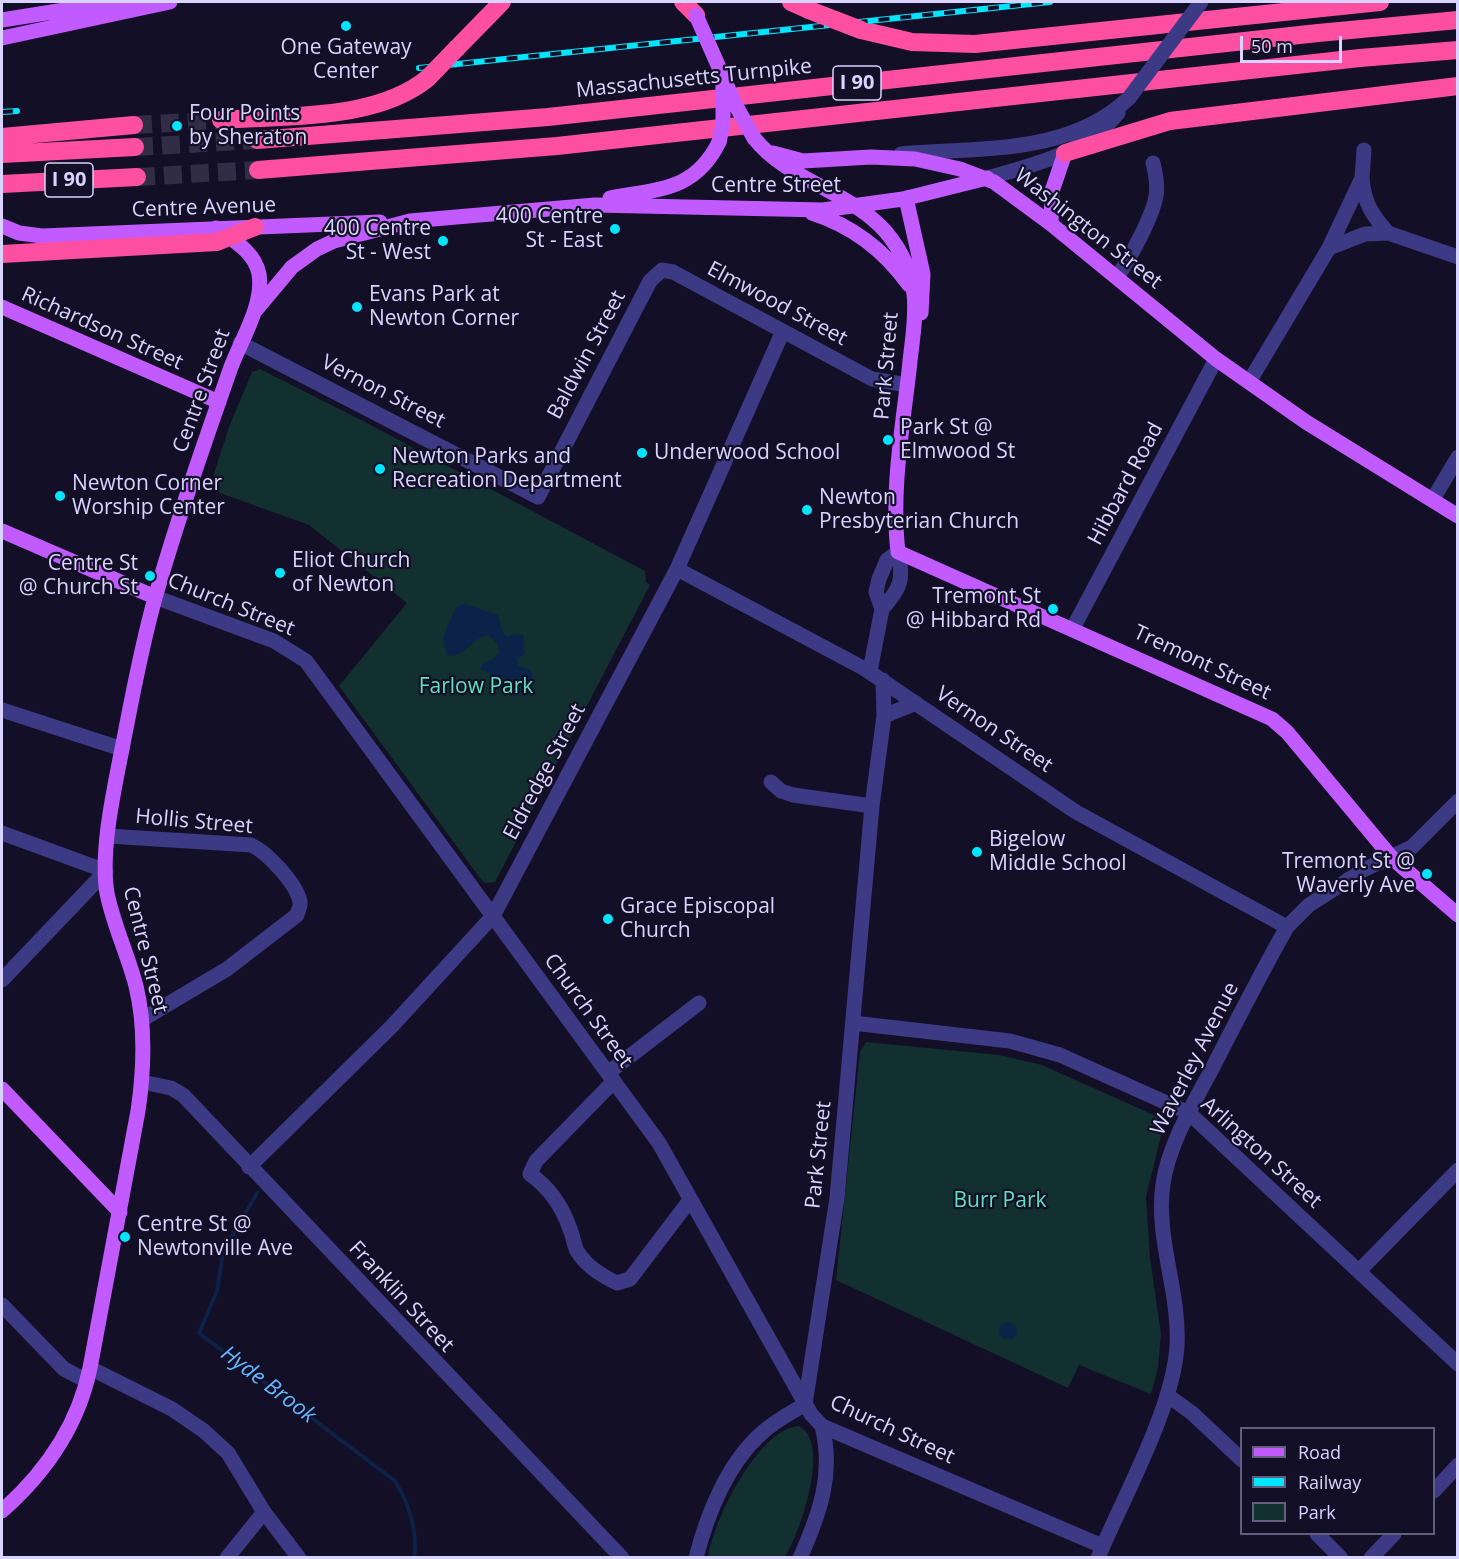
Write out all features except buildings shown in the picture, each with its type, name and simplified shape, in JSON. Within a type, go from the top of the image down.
[{"type":"highway","points":[[221,120],[362,109],[393,100],[428,78],[502,2]]},
{"type":"highway","points":[[683,2],[693,8]]},
{"type":"highway","points":[[791,2],[861,30],[925,43],[981,44],[1380,2]]},
{"type":"highway","name":"Massachusetts Turnpike","points":[[257,141],[548,117],[1318,33],[1458,20]]},
{"type":"highway","name":"I 90","points":[[258,170],[567,145],[1311,63],[1458,50]]},
{"type":"highway","points":[[1065,153],[1170,121],[1458,86]]},
{"type":"highway","points":[[2,137],[134,125]]},
{"type":"highway","name":"I 90","points":[[2,154],[135,147]]},
{"type":"highway","name":"I 90","points":[[2,184],[137,177]]},
{"type":"highway","points":[[2,254],[217,242],[222,233],[255,226]]},
{"type":"main road","points":[[2,20],[100,4],[160,2]]},
{"type":"main road","points":[[2,38],[170,2]]},
{"type":"main road","name":"Washington Street","points":[[693,8],[723,77],[754,138],[773,153],[795,160],[871,157],[934,162],[987,178],[1002,186],[1051,224],[1216,359],[1306,422],[1458,516]]},
{"type":"main road","name":"Centre Street","points":[[563,207],[678,185],[699,171],[719,142],[723,118],[723,77]]},
{"type":"main road","name":"Park Street","points":[[754,138],[779,164],[856,206],[876,222],[896,245],[908,268],[913,293],[912,338],[896,487],[895,527],[898,552]]},
{"type":"main road","points":[[1051,224],[1052,191],[1065,153]]},
{"type":"main road","name":"Centre Street","points":[[252,315],[292,267],[316,249],[334,240],[410,221],[563,207],[649,205],[801,210],[856,206],[906,198],[987,178]]},
{"type":"main road","points":[[906,198],[924,284],[921,311],[912,338]]},
{"type":"main road","name":"Park Street","points":[[801,210],[840,224],[869,242],[893,265],[913,293]]},
{"type":"main road","name":"Centre Avenue","points":[[255,226],[410,221]]},
{"type":"main road","name":"Centre Avenue","points":[[2,226],[19,233],[42,236],[222,233]]},
{"type":"main road","name":"Centre Street","points":[[2,1511],[30,1484],[68,1433],[80,1406],[89,1375],[120,1212],[142,1082],[143,1019],[136,986],[107,893],[108,836],[142,647],[155,597],[219,402],[252,315],[259,286],[257,268],[248,253],[222,233]]},
{"type":"main road","name":"Richardson Street","points":[[2,307],[219,402]]},
{"type":"main road","name":"Church Street","points":[[2,531],[155,597]]},
{"type":"main road","name":"Tremont Street","points":[[898,552],[1073,628],[1272,719],[1287,732],[1392,858],[1458,915]]},
{"type":"main road","points":[[2,1089],[120,1212]]},
{"type":"street","points":[[987,178],[1065,153],[1104,129],[1201,2]]},
{"type":"street","points":[[871,157],[1038,143],[1095,121],[1129,99]]},
{"type":"street","points":[[1365,150],[1362,178],[1364,201],[1374,218],[1388,233]]},
{"type":"street","points":[[1117,277],[1129,258],[1156,199],[1157,181],[1153,164]]},
{"type":"street","points":[[1250,382],[1329,248],[1362,178]]},
{"type":"street","points":[[1329,248],[1365,234],[1388,233],[1458,257]]},
{"type":"street","name":"Elmwood Street","points":[[658,272],[673,272],[872,378],[907,385]]},
{"type":"street","name":"Baldwin Street","points":[[538,497],[658,272]]},
{"type":"street","name":"Eldredge Street","points":[[249,1167],[392,1026],[493,916],[677,569],[783,331]]},
{"type":"street","name":"Vernon Street","points":[[240,343],[538,497]]},
{"type":"street","name":"Hibbard Road","points":[[1073,628],[1216,359]]},
{"type":"street","points":[[1433,500],[1458,458]]},
{"type":"street","name":"Park Street","points":[[870,671],[882,609],[876,592],[879,579],[887,560],[898,552],[902,578],[896,594],[882,609]]},
{"type":"street","name":"Vernon Street","points":[[677,569],[870,671],[1085,817],[1287,927]]},
{"type":"street","name":"Church Street","points":[[155,597],[274,641],[306,661],[659,1143],[805,1404],[822,1426],[1100,1552]]},
{"type":"street","name":"Park Street","points":[[805,1404],[837,1198],[872,806],[884,716],[883,680]]},
{"type":"street","points":[[884,716],[916,703]]},
{"type":"street","points":[[2,710],[122,749]]},
{"type":"street","points":[[771,782],[781,791],[793,795],[872,806]]},
{"type":"street","name":"Waverley Avenue","points":[[1100,1552],[1167,1395],[1175,1362],[1177,1318],[1161,1219],[1163,1183],[1173,1149],[1189,1113],[1287,927],[1309,905],[1363,870],[1392,858],[1427,835],[1458,801]]},
{"type":"street","points":[[2,833],[106,871],[2,980]]},
{"type":"street","name":"Hollis Street","points":[[108,836],[251,845],[271,857],[298,894],[301,905],[297,915],[227,969],[143,1019]]},
{"type":"street","points":[[690,1200],[630,1278],[617,1282],[604,1277],[577,1251],[556,1199],[543,1184],[530,1174],[536,1161],[611,1077],[699,1003]]},
{"type":"street","name":"Arlington Street","points":[[853,1023],[1010,1041],[1035,1047],[1060,1055],[1189,1113],[1360,1270],[1458,1364]]},
{"type":"street","name":"Franklin Street","points":[[142,1082],[171,1088],[183,1095],[622,1557]]},
{"type":"street","points":[[1360,1270],[1458,1170]]},
{"type":"street","points":[[2,1305],[59,1365],[162,1403],[204,1431],[228,1453],[264,1512],[300,1557]]},
{"type":"street","points":[[1167,1395],[1192,1413],[1240,1459]]},
{"type":"street","points":[[696,1557],[713,1506],[748,1448],[764,1431],[805,1404]]},
{"type":"street","points":[[800,1557],[820,1506],[828,1474],[828,1449],[822,1426]]},
{"type":"street","points":[[1435,1490],[1458,1465]]},
{"type":"street","points":[[227,1557],[264,1512]]},
{"type":"street","points":[[1319,1535],[1341,1557]]},
{"type":"street","points":[[1371,1557],[1392,1535]]},
{"type":"green space","name":"Farlow Park","points":[[260,369],[363,421],[645,571],[646,582],[650,585],[495,882],[485,883],[480,878],[339,686],[407,603],[309,525],[209,489],[229,427],[252,372]]},
{"type":"green space","name":"Burr Park","points":[[866,1042],[999,1055],[1042,1065],[1165,1120],[1146,1197],[1150,1258],[1161,1334],[1158,1368],[1151,1394],[1079,1365],[1068,1388],[836,1280],[860,1052]]},
{"type":"green space","points":[[798,1426],[808,1435],[813,1449],[813,1468],[810,1489],[798,1530],[785,1557],[708,1557],[718,1522],[753,1460],[767,1443],[783,1431]]},
{"type":"water","points":[[465,604],[498,615],[502,631],[507,637],[514,634],[523,635],[525,654],[518,659],[517,665],[530,670],[533,678],[525,691],[517,694],[505,685],[497,685],[495,676],[480,669],[483,663],[493,659],[499,653],[498,644],[488,635],[460,653],[448,655],[444,636],[456,607]]},
{"type":"water","points":[[1008,1322],[1014,1325],[1017,1331],[1014,1337],[1008,1340],[1002,1337],[999,1331],[1002,1325]]},
{"type":"waterway","name":"Hyde Brook","points":[[257,1193],[223,1252],[217,1291],[199,1333],[395,1481],[411,1518],[415,1538],[414,1558]]},
{"type":"tunnel","points":[[134,125],[221,120]]},
{"type":"tunnel","points":[[135,147],[257,140]]},
{"type":"tunnel","points":[[137,177],[258,170]]},
{"type":"railway","points":[[419,68],[1050,2]]},
{"type":"railway","points":[[2,112],[17,111]]},
{"type":"place","name":"One Gateway Center","points":[[346,26]]},
{"type":"place","name":"Four Points by Sheraton","points":[[177,126]]},
{"type":"place","name":"400 Centre St - East","points":[[615,229]]},
{"type":"place","name":"400 Centre St - West","points":[[443,241]]},
{"type":"place","name":"Evans Park at Newton Corner","points":[[357,307]]},
{"type":"place","name":"Park St @ Elmwood St","points":[[888,440]]},
{"type":"place","name":"Underwood School","points":[[642,453]]},
{"type":"place","name":"Newton Parks and Recreation Department","points":[[380,469]]},
{"type":"place","name":"Newton Corner Worship Center","points":[[60,496]]},
{"type":"place","name":"Newton Presbyterian Church","points":[[807,510]]},
{"type":"place","name":"Eliot Church of Newton","points":[[280,573]]},
{"type":"place","name":"Centre St @ Church St","points":[[150,576]]},
{"type":"place","name":"Tremont St @ Hibbard Rd","points":[[1053,609]]},
{"type":"place","name":"Bigelow Middle School","points":[[977,852]]},
{"type":"place","name":"Tremont St @ Waverly Ave","points":[[1427,874]]},
{"type":"place","name":"Grace Episcopal Church","points":[[608,919]]},
{"type":"place","name":"Centre St @ Newtonville Ave","points":[[125,1237]]}]
